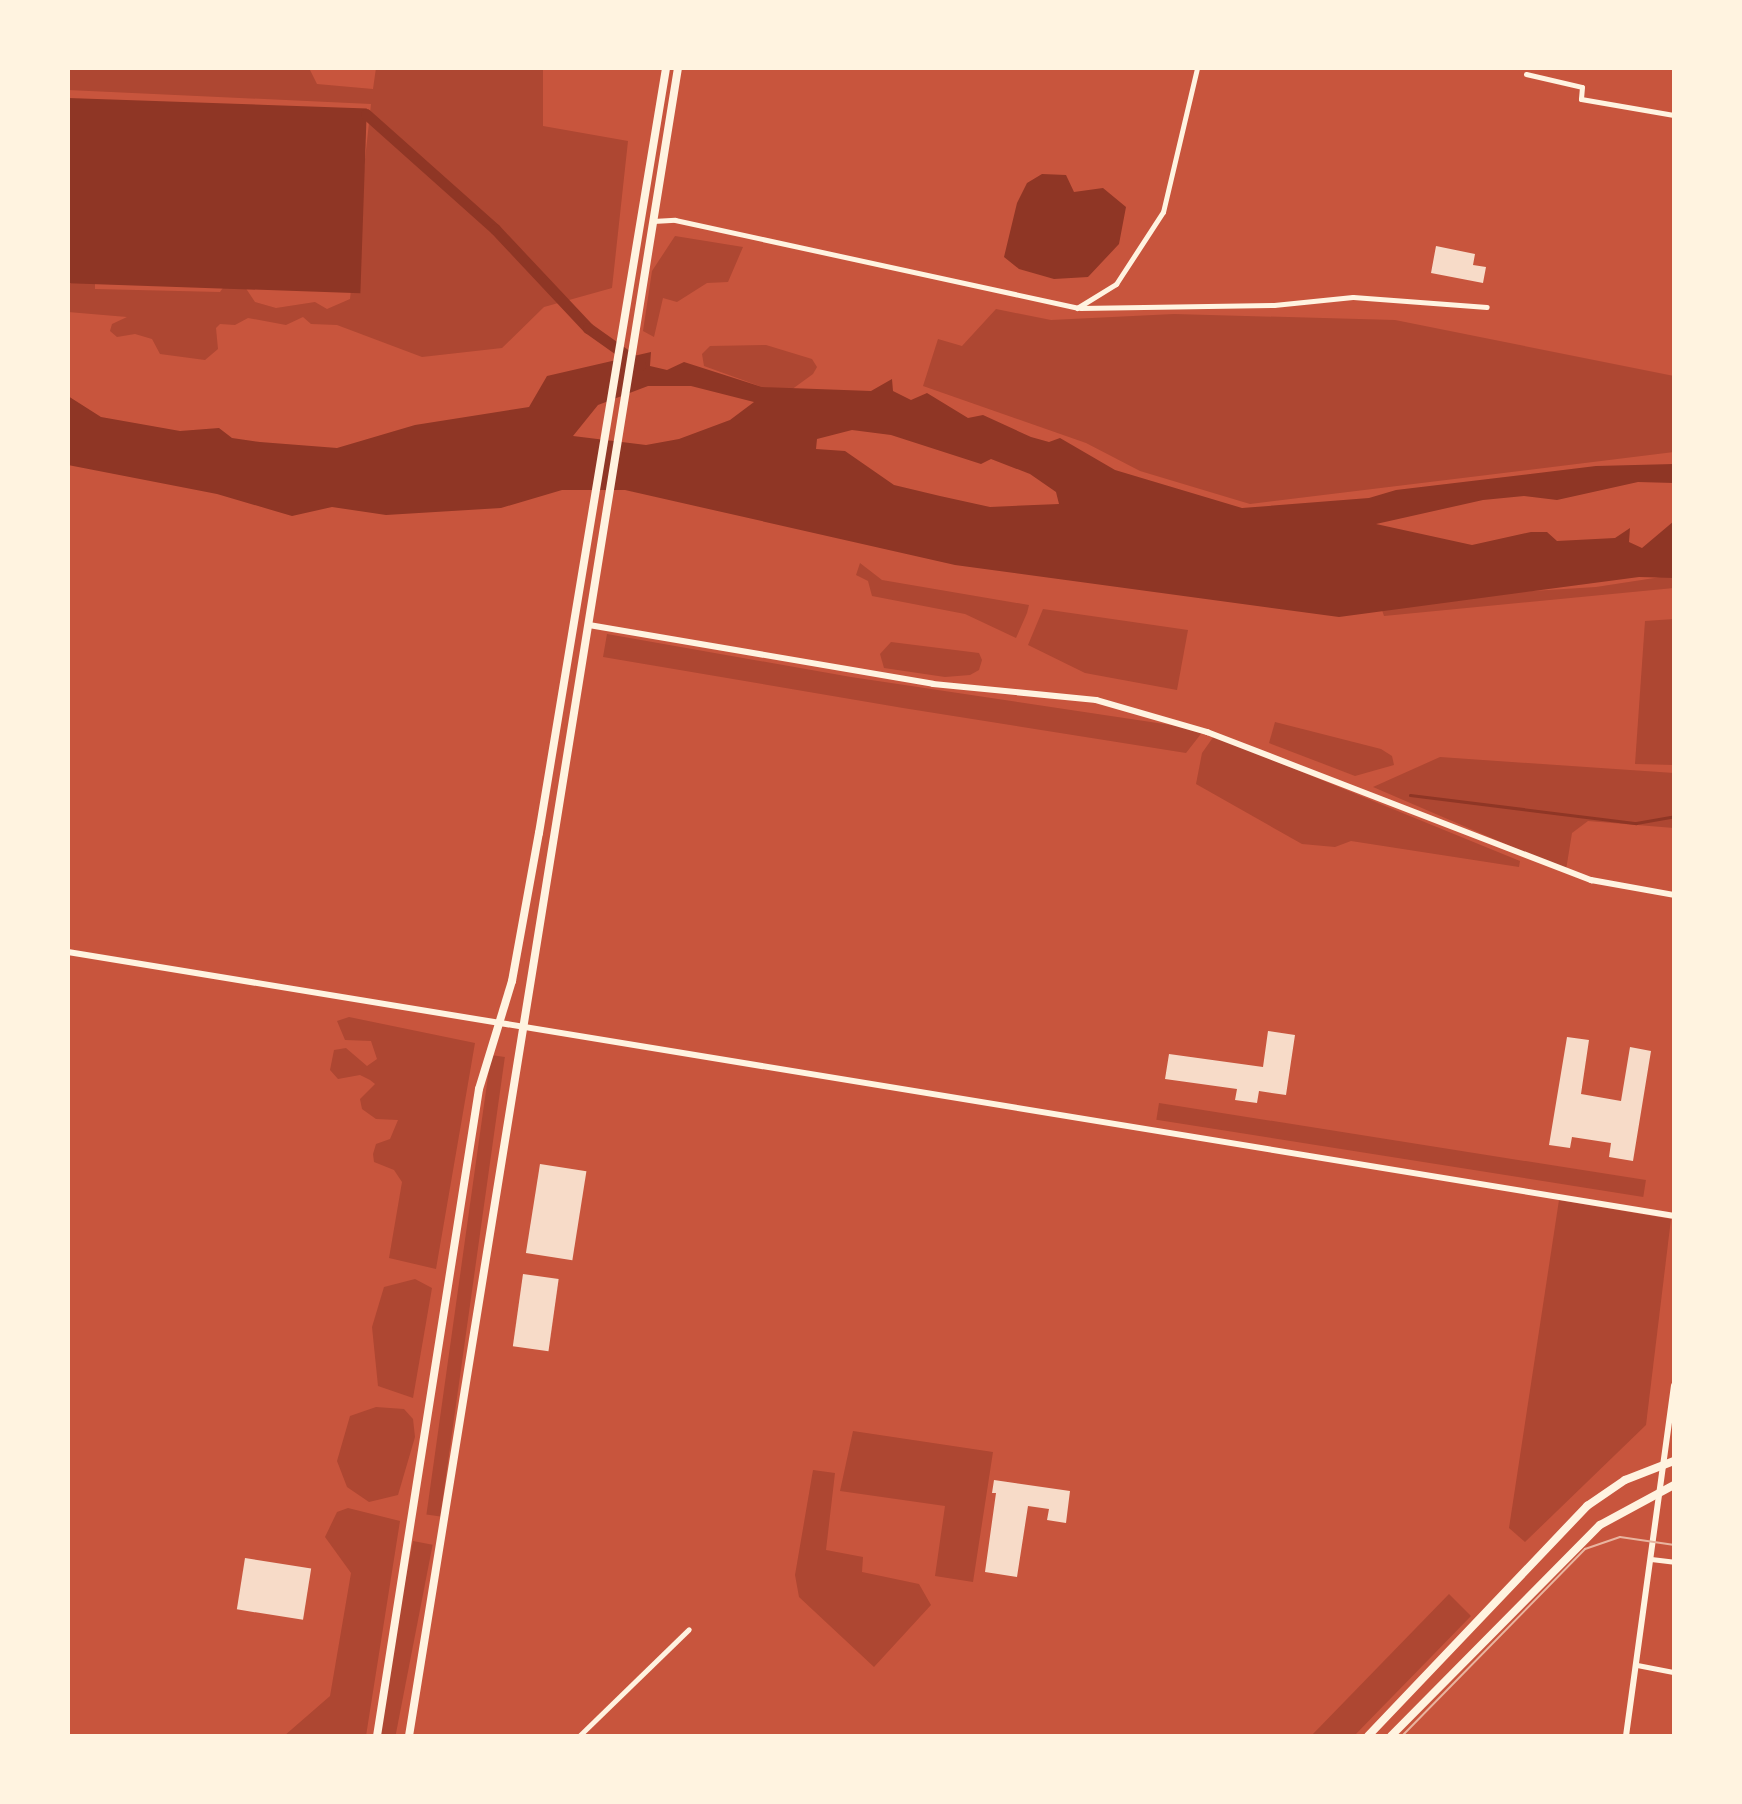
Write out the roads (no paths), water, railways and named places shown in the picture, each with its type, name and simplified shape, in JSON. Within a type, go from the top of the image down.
[{"type":"main road","points":[[409,1736],[607,509],[666,68]]},
{"type":"main road","points":[[377,1736],[479,1089],[512,981],[595,507],[653,221],[678,68]]},
{"type":"main road","points":[[1368,1736],[1587,1506],[1625,1480],[1670,1462]]},
{"type":"main road","points":[[1391,1736],[1600,1525],[1660,1489],[1674,1485]]},
{"type":"street","points":[[1077,308],[1116,284],[1163,212],[1197,68]]},
{"type":"street","points":[[1526,74],[1582,87],[1581,99],[1674,115]]},
{"type":"street","points":[[653,221],[675,220],[1077,308],[1274,305],[1353,297],[1487,307]]},
{"type":"street","points":[[589,625],[920,682],[1096,700],[1207,732],[1591,880],[1674,895]]},
{"type":"street","points":[[68,952],[1674,1216]]},
{"type":"street","points":[[1626,1736],[1660,1489],[1670,1462],[1674,1385]]},
{"type":"street","points":[[1651,1559],[1674,1562]]},
{"type":"street","points":[[579,1736],[689,1629]]},
{"type":"street","points":[[1637,1665],[1674,1672]]},
{"type":"waterway","points":[[366,114],[495,229],[588,328],[640,365]]},
{"type":"waterway","points":[[1410,795],[1636,823],[1674,816]]},
{"type":"tram line","points":[[1402,1736],[1585,1549],[1620,1537],[1674,1545]]}]
